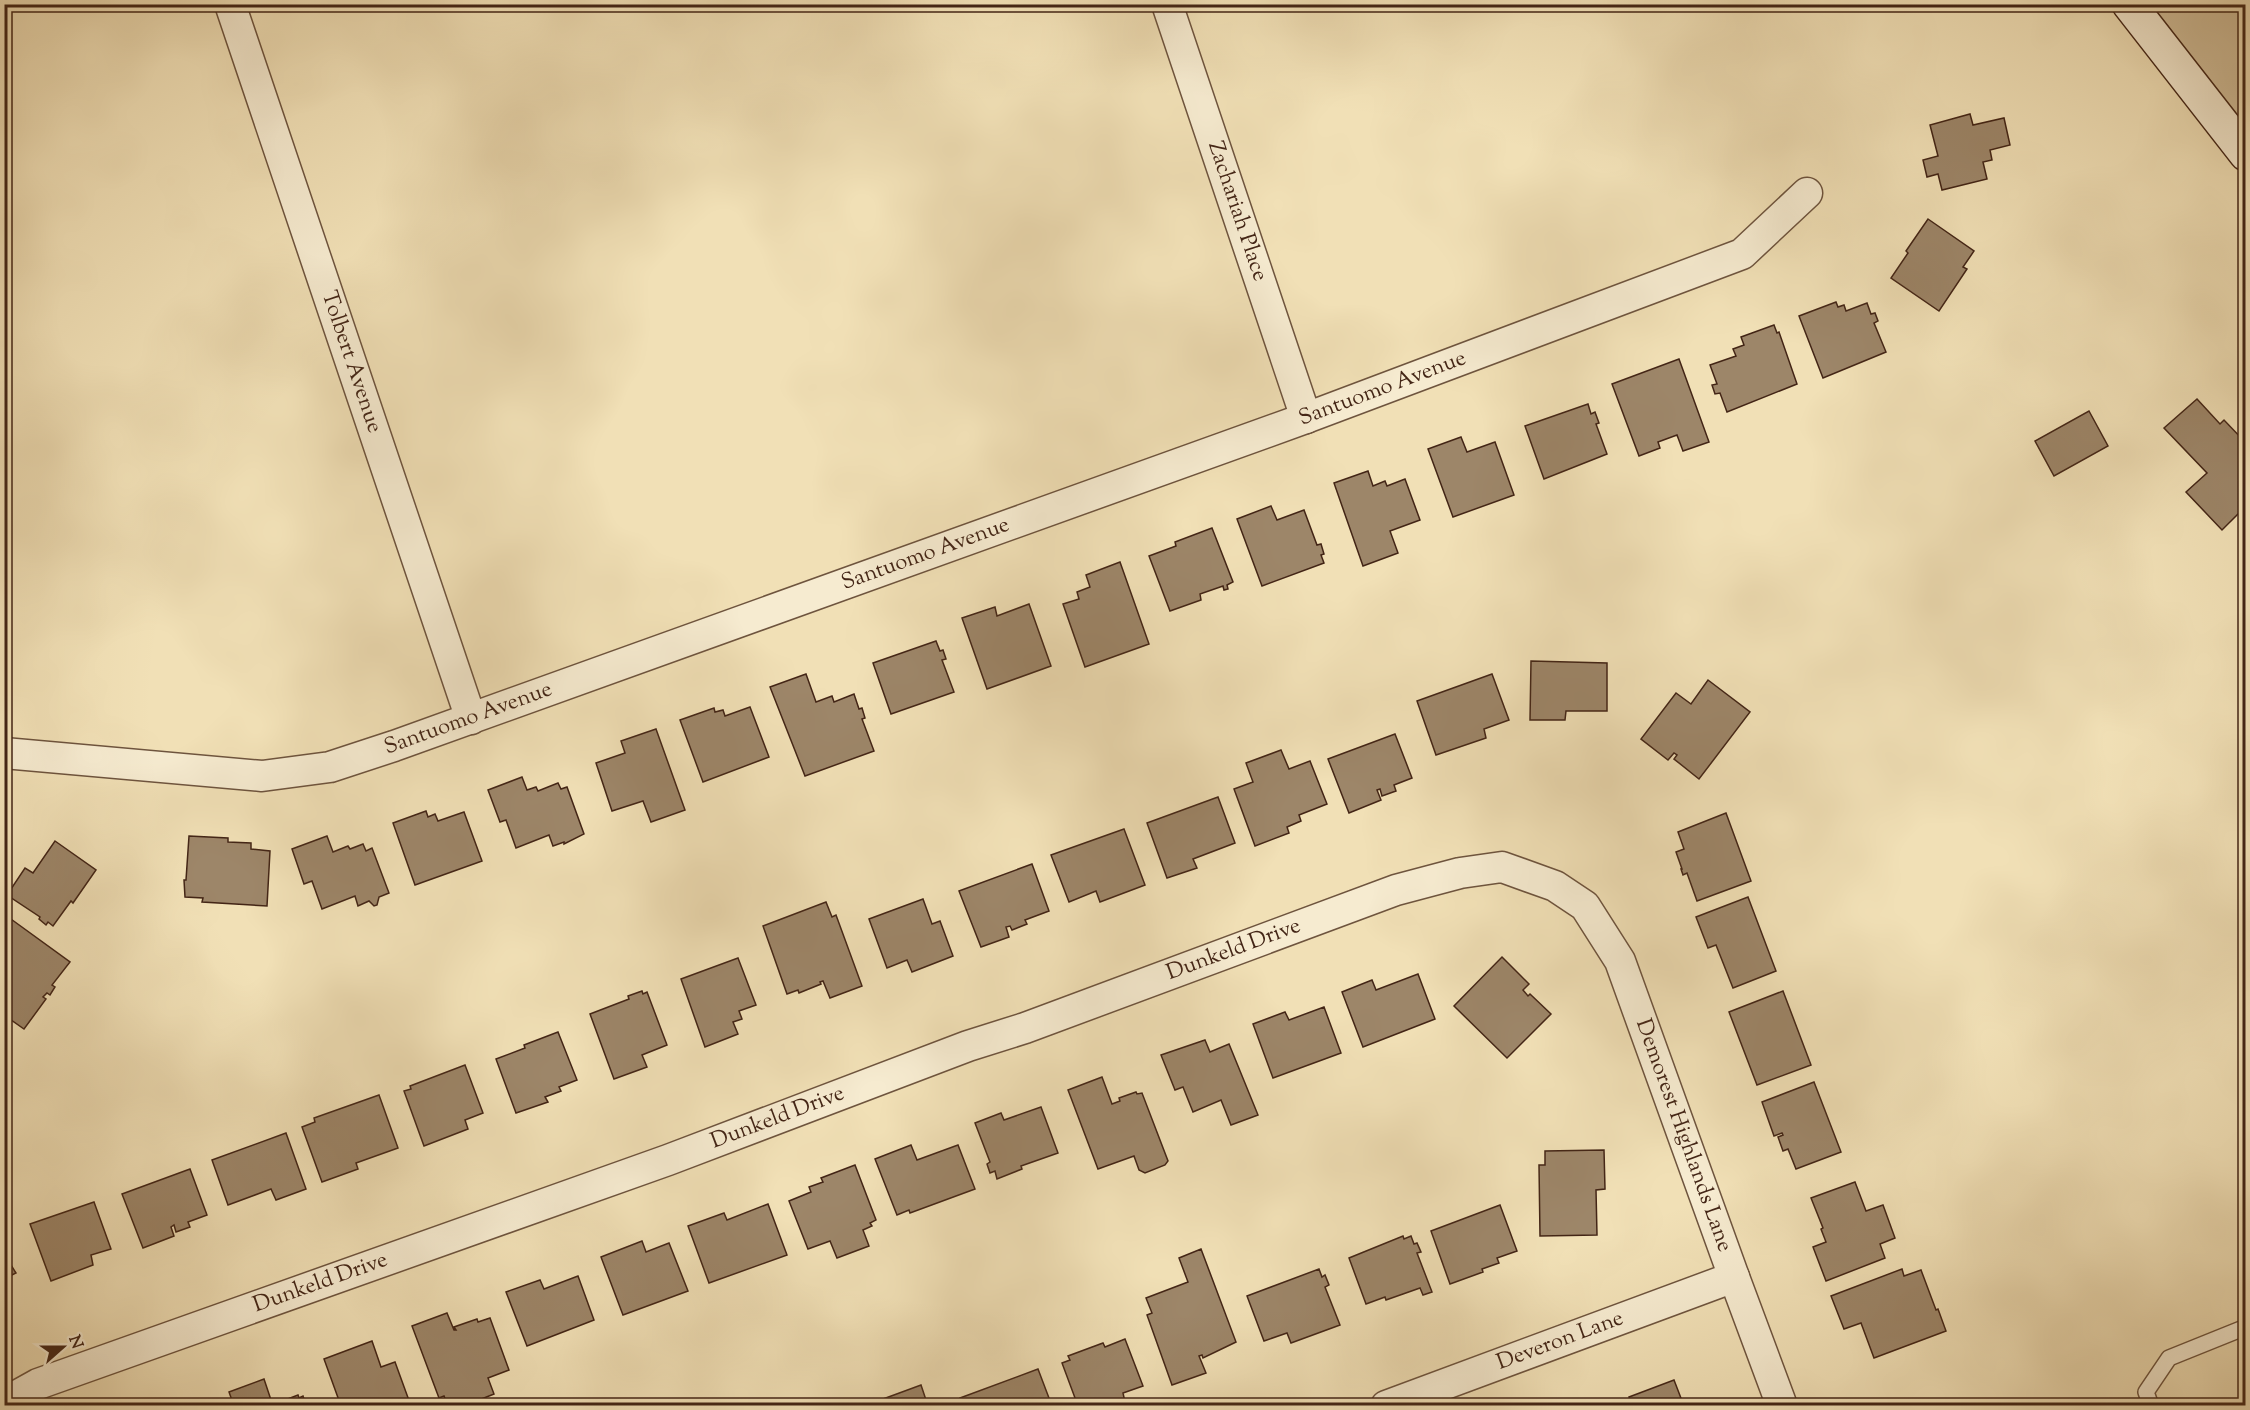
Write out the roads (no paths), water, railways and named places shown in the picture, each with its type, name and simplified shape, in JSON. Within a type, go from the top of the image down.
[{"type":"main road","points":[[2129,4],[2246,154]]},
{"type":"street","name":"Tolbert Avenue","points":[[230,4],[471,719]]},
{"type":"street","name":"Zachariah Place","points":[[1167,4],[1306,418]]},
{"type":"street","name":"Santuomo Avenue","points":[[4,753],[262,776],[330,767],[471,719],[1306,418],[1742,254],[1807,193]]},
{"type":"street","name":"Dunkeld Drive","points":[[4,1403],[38,1384],[668,1160],[968,1046],[1025,1028],[1396,890],[1460,873],[1502,867],[1555,886]]},
{"type":"street","name":"Demorest Highlands Lane","points":[[1555,886],[1585,906],[1620,961],[1782,1406]]},
{"type":"street","name":"Deveron Lane","points":[[1386,1406],[1734,1277]]},
{"type":"lane","points":[[2151,1406],[2146,1392],[2169,1358],[2246,1327]]}]
